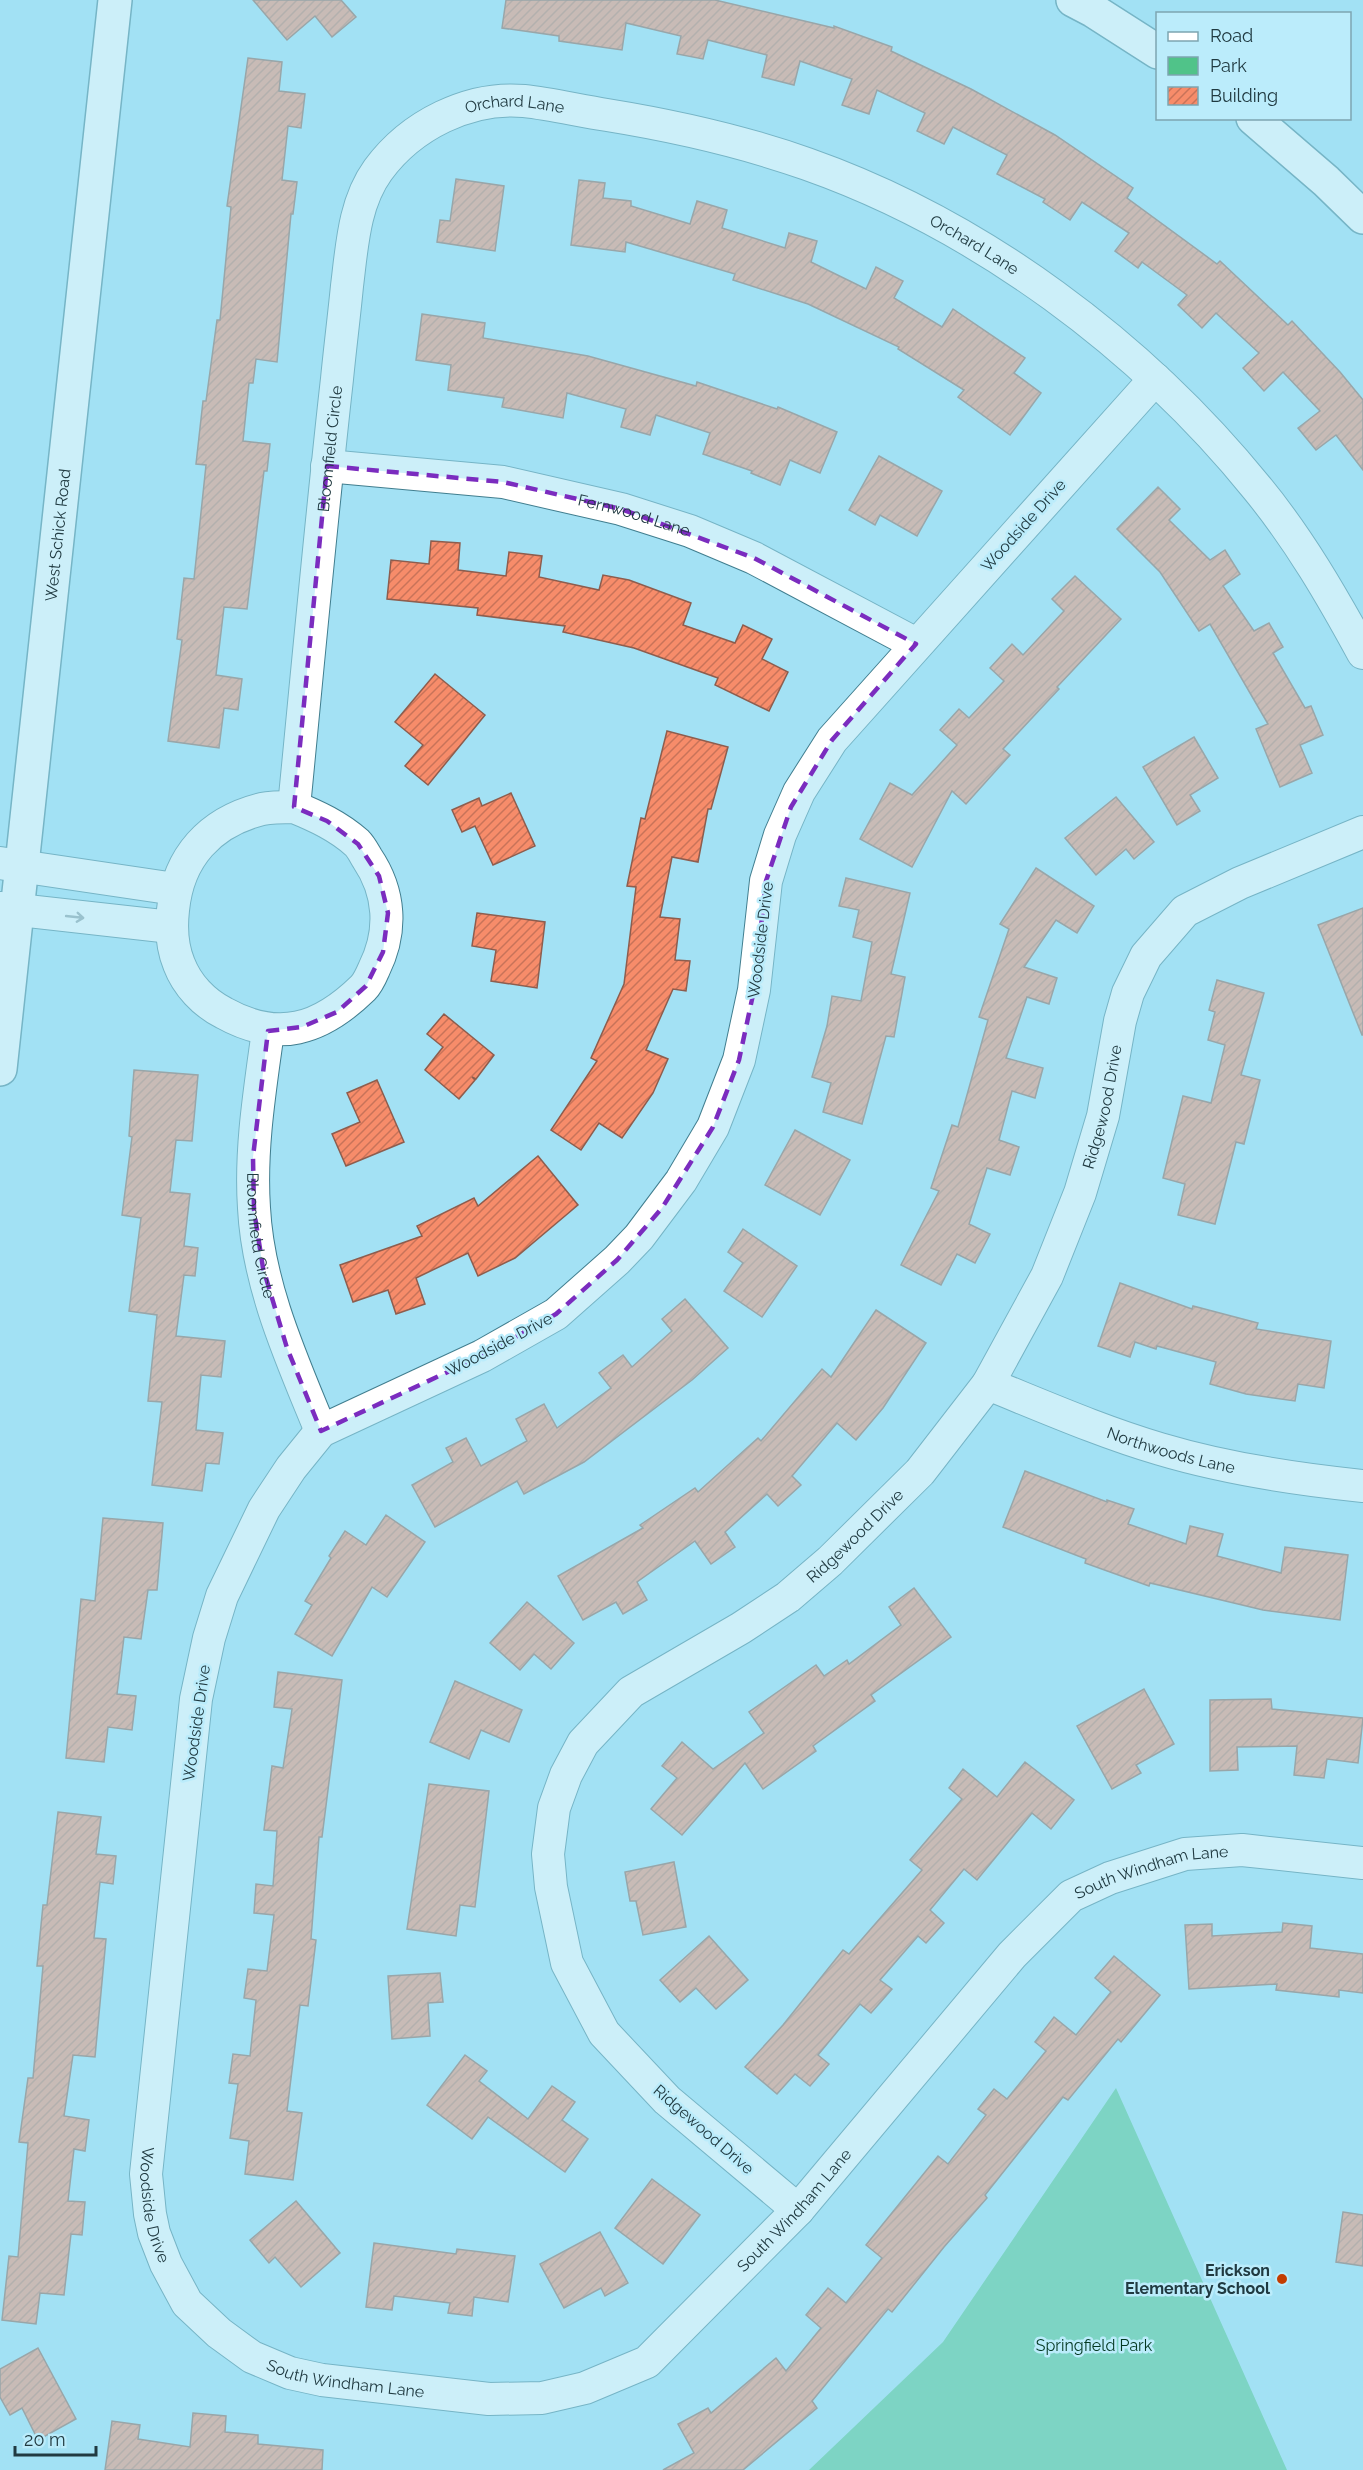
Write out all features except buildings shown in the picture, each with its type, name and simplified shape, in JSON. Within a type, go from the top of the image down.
[{"type":"street","name":"West Schick Road","points":[[0,1070],[11,865],[115,0]]},
{"type":"street","points":[[1073,0],[1156,51]]},
{"type":"street","name":"Orchard Lane","points":[[432,120],[489,102],[523,101],[684,128],[809,165],[903,205],[1008,264],[1096,328],[1155,379],[1202,426],[1258,489],[1336,603],[1363,653]]},
{"type":"street","name":"Bloomfield Circle","points":[[294,807],[327,466],[354,230],[367,189],[379,169],[392,154],[432,120]]},
{"type":"street","points":[[1255,120],[1326,181],[1363,217]]},
{"type":"street","name":"Woodside Drive","points":[[179,2289],[154,2233],[146,2174],[196,1699],[209,1638],[222,1596],[264,1509],[291,1468],[321,1431],[482,1356],[556,1314],[617,1260],[662,1208],[713,1127],[739,1060],[754,990],[766,880],[791,807],[832,740],[1155,379]]},
{"type":"street","name":"Fernwood Lane","points":[[327,466],[503,482],[621,509],[690,531],[754,558],[916,644]]},
{"type":"street","points":[[294,807],[327,821],[358,844],[379,876],[388,914],[383,951],[366,986],[337,1012],[302,1027],[268,1031],[238,1021],[213,1007],[192,988],[179,964],[171,927],[175,889],[189,855],[208,837],[234,819],[264,808],[294,807]]},
{"type":"street","name":"Ridgewood Drive","points":[[798,2210],[667,2100],[604,2033],[567,1963],[551,1887],[548,1854],[554,1808],[566,1775],[583,1743],[631,1692],[741,1628],[788,1597],[830,1562],[920,1472],[988,1384],[1047,1276],[1080,1193],[1102,1116],[1120,1022],[1128,993],[1146,956],[1185,911],[1240,883],[1363,832]]},
{"type":"street","points":[[11,865],[175,889]]},
{"type":"street","points":[[9,909],[171,927]]},
{"type":"street","name":"Bloomfield Circle","points":[[268,1031],[253,1157],[254,1210],[263,1268],[272,1299],[287,1348],[321,1431]]},
{"type":"street","name":"Northwoods Lane","points":[[988,1384],[1159,1449],[1291,1479],[1363,1486]]},
{"type":"street","name":"South Windham Lane","points":[[179,2289],[187,2303],[241,2350],[290,2373],[322,2380],[489,2399],[542,2398],[585,2388],[647,2362],[798,2210],[1012,1955],[1071,1896],[1110,1878],[1185,1854],[1242,1850],[1363,1863]]},
{"type":"highlighted area","points":[[327,466],[503,482],[621,509],[754,558],[916,644],[832,740],[791,807],[766,881],[754,990],[739,1060],[713,1127],[662,1208],[617,1260],[556,1314],[482,1356],[321,1431],[287,1348],[263,1268],[254,1210],[253,1157],[268,1031],[302,1027],[337,1012],[366,986],[383,952],[388,913],[379,876],[358,844],[327,821],[294,807]]},
{"type":"green space","name":"Springfield Park","points":[[1116,2088],[1287,2470],[809,2470],[943,2342]]},
{"type":"place","name":"Erickson Elementary School","points":[[1282,2279]]}]
